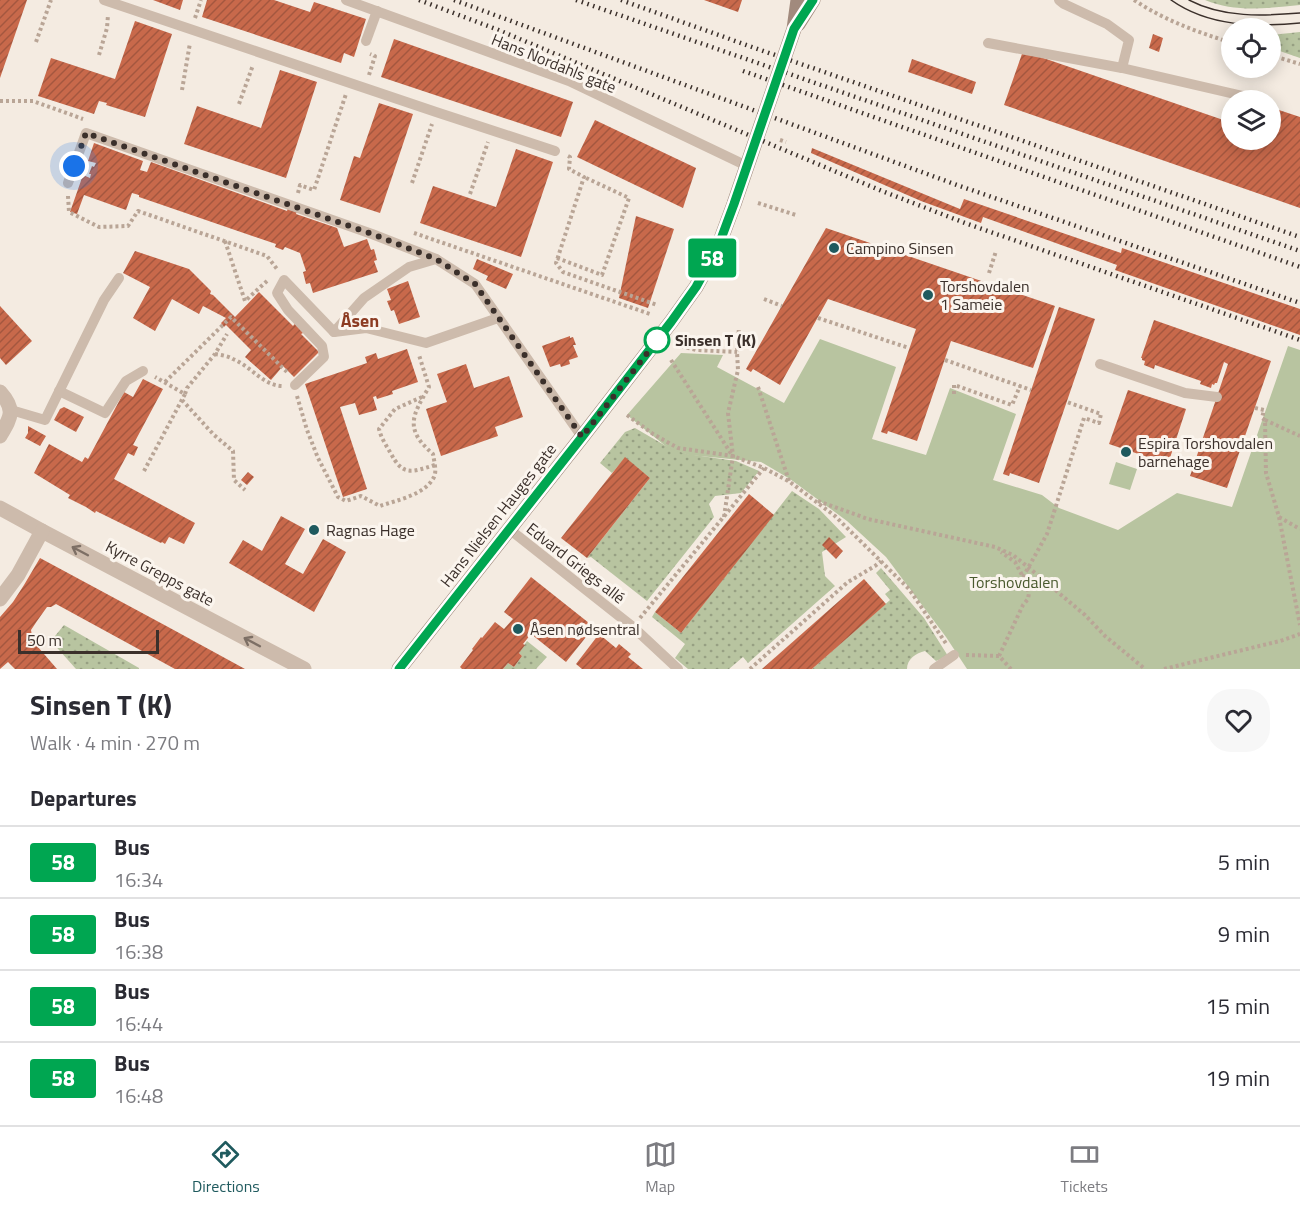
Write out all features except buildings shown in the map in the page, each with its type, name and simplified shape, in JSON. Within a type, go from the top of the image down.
[{"type":"street","name":"Hans Nielsen Hauges gate","points":[[399,669],[582,437],[696,287],[718,247],[747,166],[794,29],[798,0]]},
{"type":"street","name":"Hans Nielsen Hauges gate","points":[[794,29],[813,0]]},
{"type":"street","points":[[0,392],[8,401],[11,410],[10,419],[0,436]]},
{"type":"street","name":"Kyrre Grepps gate","points":[[0,508],[304,669]]},
{"type":"street","points":[[0,599],[18,575],[42,531]]},
{"type":"lane","name":"Hans Nordahls gate","points":[[346,0],[569,81],[747,166]]},
{"type":"lane","points":[[1059,0],[1107,24],[1129,40],[1122,68]]},
{"type":"lane","points":[[106,1],[555,151]]},
{"type":"lane","points":[[366,41],[377,11]]},
{"type":"lane","points":[[988,43],[1122,68],[1221,91]]},
{"type":"lane","points":[[68,183],[86,133],[372,234],[436,259],[475,284],[582,437]]},
{"type":"lane","points":[[334,332],[364,297],[409,267],[436,259]]},
{"type":"lane","points":[[281,275],[334,332]]},
{"type":"lane","points":[[281,275],[277,293],[288,310],[321,346],[324,357],[296,384]]},
{"type":"lane","points":[[11,410],[45,420],[104,300],[119,278]]},
{"type":"lane","points":[[334,332],[366,328],[426,343],[498,318]]},
{"type":"lane","points":[[1100,364],[1185,393],[1217,397]]},
{"type":"lane","points":[[59,391],[105,413],[126,381],[143,371]]},
{"type":"lane","name":"Edvard Griegs allé","points":[[509,529],[633,627],[678,669]]},
{"type":"lane","points":[[934,669],[954,655]]},
{"type":"path","points":[[36,42],[51,0]]},
{"type":"path","points":[[1134,0],[1183,27],[1221,39]]},
{"type":"path","points":[[99,55],[107,28],[106,1]]},
{"type":"path","points":[[182,90],[192,29]]},
{"type":"path","points":[[366,41],[362,52],[375,56],[366,88]]},
{"type":"path","points":[[239,104],[258,51]]},
{"type":"path","points":[[1281,58],[1300,64]]},
{"type":"path","points":[[298,193],[300,185],[314,190],[350,82]]},
{"type":"path","points":[[412,183],[436,112]]},
{"type":"path","points":[[470,194],[492,130]]},
{"type":"path","points":[[780,140],[786,142]]},
{"type":"path","points":[[555,151],[570,157],[569,169],[629,198],[602,275],[557,258]]},
{"type":"path","points":[[584,177],[556,263],[563,272],[657,305]]},
{"type":"path","points":[[68,183],[69,212],[99,227],[128,226],[138,211],[225,241],[267,256],[281,275],[246,301],[225,241]]},
{"type":"path","points":[[758,203],[796,215]]},
{"type":"path","points":[[988,273],[996,251]]},
{"type":"path","points":[[764,299],[782,306]]},
{"type":"path","points":[[165,382],[231,317],[296,384],[307,430],[338,497],[346,501],[361,496],[380,506],[424,489],[434,477],[434,454],[424,446],[413,424],[415,410],[429,387],[415,340]]},
{"type":"path","points":[[818,318],[909,348]]},
{"type":"path","points":[[724,518],[732,456],[728,413],[738,370],[739,328]]},
{"type":"path","points":[[144,471],[182,400],[186,388],[215,354],[227,334]]},
{"type":"path","points":[[681,346],[696,350],[737,352]]},
{"type":"path","points":[[215,354],[232,358],[251,369],[268,383],[278,386],[296,384]]},
{"type":"path","points":[[671,360],[732,456]]},
{"type":"path","points":[[945,360],[1031,390]]},
{"type":"path","points":[[143,371],[185,394]]},
{"type":"path","points":[[954,394],[954,385],[1012,405],[1020,386]]},
{"type":"path","points":[[758,387],[790,482]]},
{"type":"path","points":[[423,397],[395,409],[379,429],[380,435],[396,464],[404,471],[416,471],[435,465]]},
{"type":"path","points":[[182,400],[214,435],[233,451],[234,480],[245,490]]},
{"type":"path","points":[[1023,577],[1047,534],[1084,418],[1099,423],[1101,414],[1067,402]]},
{"type":"path","points":[[1255,408],[1264,410],[1262,418],[1265,420],[1266,473],[1279,517],[1300,625]]},
{"type":"path","points":[[627,415],[653,434],[678,448],[732,456],[764,468],[790,482],[835,516],[909,589],[954,655],[999,656],[1011,669]]},
{"type":"path","points":[[1265,420],[1300,436]]},
{"type":"path","points":[[633,627],[764,468]]},
{"type":"path","points":[[812,498],[868,519],[995,547],[1015,562],[1029,593],[1028,599],[999,656]]},
{"type":"path","points":[[1279,517],[1300,529]]},
{"type":"path","points":[[999,550],[1013,555],[1028,567],[1144,669]]},
{"type":"path","points":[[750,669],[848,582],[875,567],[881,561]]},
{"type":"path","points":[[1164,669],[1281,641],[1300,634]]},
{"type":"green space","points":[[1205,0],[1300,0],[1300,5],[1240,8]]},
{"type":"green space","points":[[1300,32],[1300,58],[1281,51],[1281,34]]},
{"type":"green space","name":"Torshovdalen","points":[[820,339],[896,367],[872,439],[926,455],[950,388],[1016,414],[993,480],[1042,495],[1059,508],[1118,530],[1177,493],[1232,507],[1288,346],[1300,350],[1300,669],[967,669],[886,557],[847,521],[790,479],[761,462],[689,455],[668,448],[627,415],[681,353],[723,355],[717,367],[784,403]]},
{"type":"green space","points":[[635,428],[666,446],[687,454],[736,461],[759,471],[741,493],[715,496],[709,504],[714,517],[647,601],[591,557],[587,558],[650,478],[625,458],[612,473],[600,463],[625,432]]},
{"type":"green space","points":[[1116,462],[1137,469],[1130,490],[1109,484]]},
{"type":"green space","points":[[792,491],[819,509],[846,537],[822,552],[825,576],[835,586],[748,663],[743,657],[729,669],[688,669],[675,658],[685,644],[652,617],[655,612],[681,633]]},
{"type":"green space","points":[[881,568],[924,618],[948,656],[936,661],[925,651],[910,659],[907,669],[812,669],[890,600],[885,594],[890,590],[876,573]]},
{"type":"green space","points":[[64,625],[139,669],[76,669],[51,641]]},
{"type":"green space","points":[[527,641],[547,657],[536,669],[503,669],[508,663],[514,667],[522,656],[519,653]]},
{"type":"tram line","points":[[1171,0],[1201,16],[1233,23],[1250,25],[1300,23]]},
{"type":"tram line","points":[[1189,0],[1229,13],[1258,15],[1300,13]]},
{"type":"railway","points":[[419,0],[496,29],[882,191],[965,223],[1300,340]]},
{"type":"railway","points":[[454,0],[957,185],[1300,303]]},
{"type":"railway","points":[[576,0],[1300,251]]},
{"type":"railway","points":[[621,0],[1300,237]]},
{"type":"railway","points":[[743,71],[1300,267]]},
{"type":"bus line","name":"58","points":[[399,669],[582,437],[696,287],[718,247],[794,29],[813,0]]},
{"type":"place","name":"Campino Sinsen","points":[[834,248]]},
{"type":"place","name":"Torshovdalen 1 Sameie","points":[[928,295]]},
{"type":"place","name":"Sinsen T (K)","points":[[657,340]]},
{"type":"place","name":"Espira Torshovdalen barnehage","points":[[1126,452]]},
{"type":"place","name":"Ragnas Hage","points":[[314,530]]},
{"type":"place","name":"Åsen nødsentral","points":[[518,629]]},
{"type":"district","name":"Åsen","points":[[360,320]]},
{"type":"route","points":[[74,166],[86,133],[372,234],[436,259],[475,284],[582,437],[659,338],[657,340]]}]
